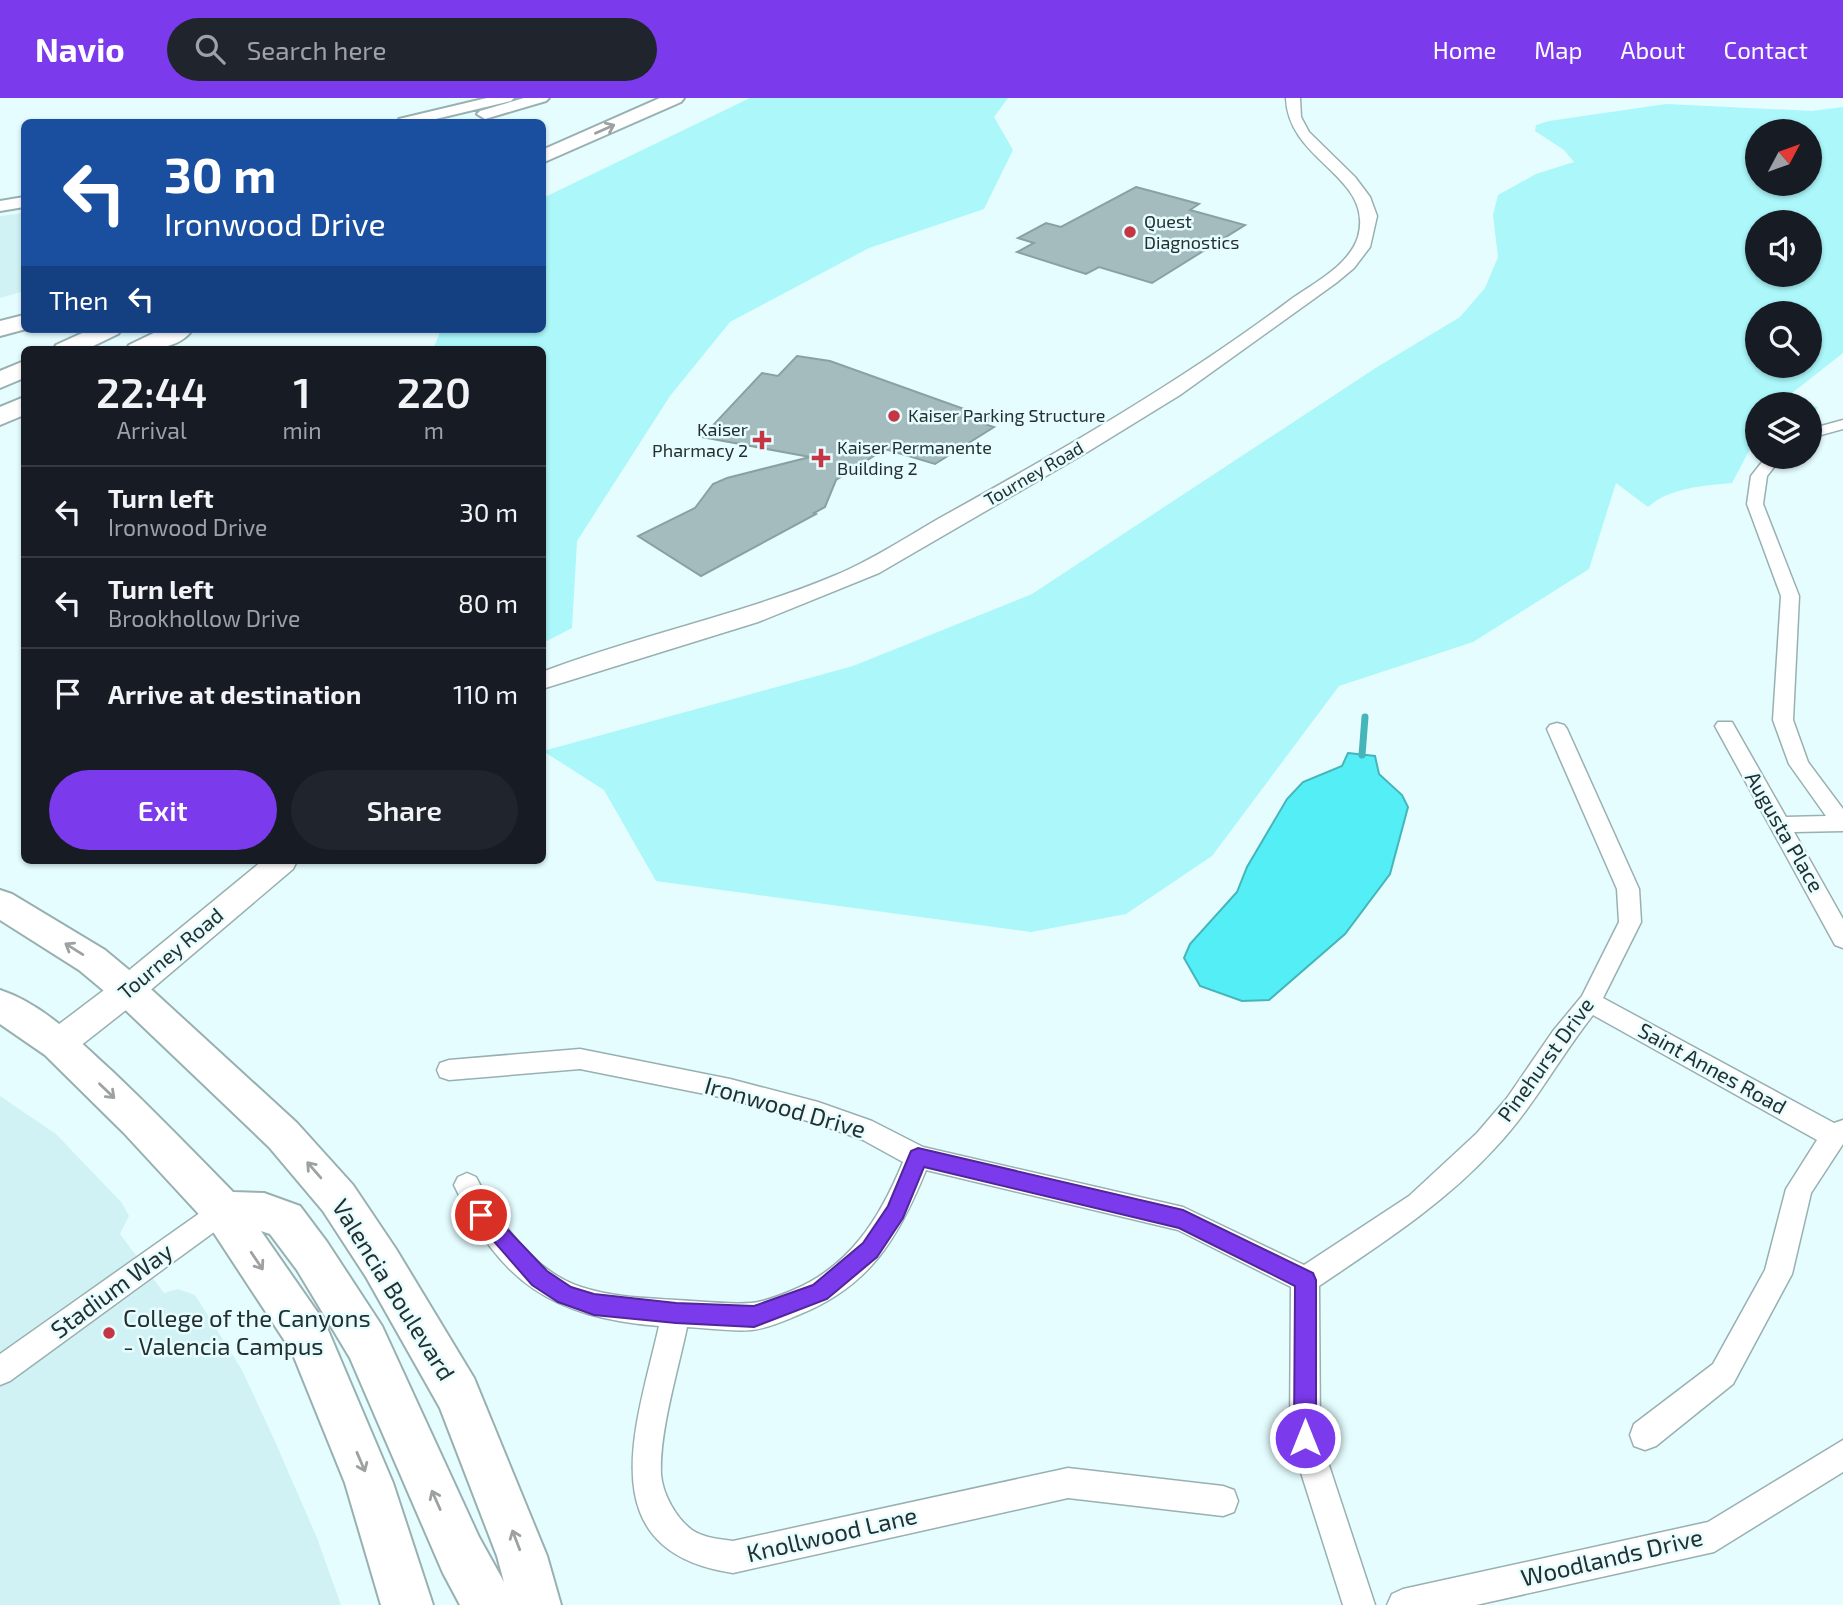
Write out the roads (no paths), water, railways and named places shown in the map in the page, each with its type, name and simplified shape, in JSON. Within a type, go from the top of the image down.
[{"type":"highway","points":[[546,155],[676,98]]},
{"type":"highway","points":[[0,329],[21,323]]},
{"type":"highway","points":[[74,346],[101,333]]},
{"type":"highway","points":[[146,346],[173,333]]},
{"type":"highway","points":[[0,380],[21,370]]},
{"type":"main road","points":[[418,119],[506,98]]},
{"type":"main road","points":[[460,119],[541,98]]},
{"type":"main road","points":[[0,194],[21,190]]},
{"type":"main road","points":[[0,206],[21,202]]},
{"type":"main road","name":"Valencia Boulevard","points":[[0,903],[92,960],[128,990],[284,1135],[338,1198],[381,1262],[458,1394],[522,1556],[536,1605]]},
{"type":"main road","points":[[0,1005],[58,1044],[138,1121],[223,1211],[309,1338],[369,1483],[407,1605]]},
{"type":"main road","points":[[223,1211],[264,1212],[285,1220],[312,1256],[366,1342],[461,1555],[488,1605]]},
{"type":"street","name":"Tourney Road","points":[[546,679],[594,660],[769,610],[849,579],[1177,390],[1278,319],[1359,253],[1368,235],[1363,200],[1353,183],[1305,139],[1291,114],[1293,98]]},
{"type":"street","points":[[1822,430],[1843,424]]},
{"type":"street","points":[[1765,469],[1759,476],[1755,504],[1790,596],[1783,720],[1799,764],[1843,823]]},
{"type":"street","name":"Augusta Place","points":[[1725,726],[1843,939]]},
{"type":"street","name":"Pinehurst Drive","points":[[1305,1280],[1418,1204],[1486,1141],[1516,1105],[1561,1038],[1590,1002],[1630,922],[1628,889],[1557,729]]},
{"type":"street","points":[[1778,825],[1843,823]]},
{"type":"street","name":"Tourney Road","points":[[58,1044],[128,990],[278,864]]},
{"type":"street","name":"Saint Annes Road","points":[[1590,1002],[1838,1133]]},
{"type":"street","name":"Ironwood Drive","points":[[449,1070],[580,1059],[730,1089],[818,1113],[872,1132],[918,1157],[1183,1219],[1305,1280]]},
{"type":"street","points":[[1645,1435],[1723,1374],[1778,1274],[1799,1189],[1838,1133]]},
{"type":"street","points":[[467,1185],[481,1215],[510,1249],[539,1278],[565,1294],[594,1304],[676,1313],[754,1317],[820,1292],[870,1250],[896,1211],[918,1157]]},
{"type":"street","name":"Stadium Way","points":[[0,1371],[223,1211]]},
{"type":"street","points":[[1305,1280],[1305,1438],[1359,1605]]},
{"type":"street","name":"Knollwood Lane","points":[[676,1313],[648,1443],[646,1476],[651,1498],[662,1520],[681,1541],[706,1553],[733,1558],[1068,1483],[1223,1501]]},
{"type":"street","name":"Woodlands Drive","points":[[1403,1605],[1714,1536],[1843,1455]]},
{"type":"water","points":[[1348,753],[1375,756],[1379,774],[1402,795],[1408,807],[1390,874],[1345,934],[1269,1000],[1242,1001],[1200,986],[1184,958],[1190,944],[1237,892],[1247,867],[1287,799],[1303,782],[1342,766]]},
{"type":"waterway","points":[[1362,755],[1365,717]]},
{"type":"place","name":"Quest Diagnostics","points":[[1130,232]]},
{"type":"place","name":"Kaiser Parking Structure","points":[[894,416]]},
{"type":"place","name":"Kaiser Pharmacy 2","points":[[762,440]]},
{"type":"place","name":"Kaiser Permanente Building 2","points":[[821,458]]},
{"type":"place","name":"College of the Canyons - Valencia Campus","points":[[109,1333]]}]
